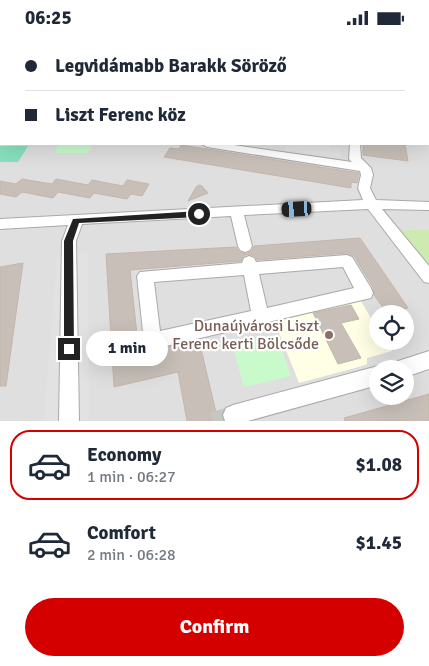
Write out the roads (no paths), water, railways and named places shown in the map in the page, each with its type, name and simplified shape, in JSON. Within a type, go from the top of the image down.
[{"type":"street","points":[[214,145],[365,168]]},
{"type":"street","points":[[355,145],[355,159],[365,168],[367,175],[364,187],[372,204],[429,277]]},
{"type":"street","points":[[396,203],[429,196]]},
{"type":"street","points":[[0,224],[372,204],[396,203],[429,206]]},
{"type":"street","points":[[237,212],[245,246]]},
{"type":"street","points":[[69,421],[69,241],[76,221]]},
{"type":"street","points":[[347,261],[365,293],[261,317],[154,341],[145,276],[250,265],[347,261]]},
{"type":"street","points":[[250,265],[261,317]]},
{"type":"street","points":[[414,365],[429,360]]},
{"type":"street","points":[[233,415],[369,377]]},
{"type":"tunnel","points":[[213,421],[233,415]]},
{"type":"place","name":"Dunaújvárosi Liszt Ferenc kerti Bölcsőde","points":[[329,335]]}]
